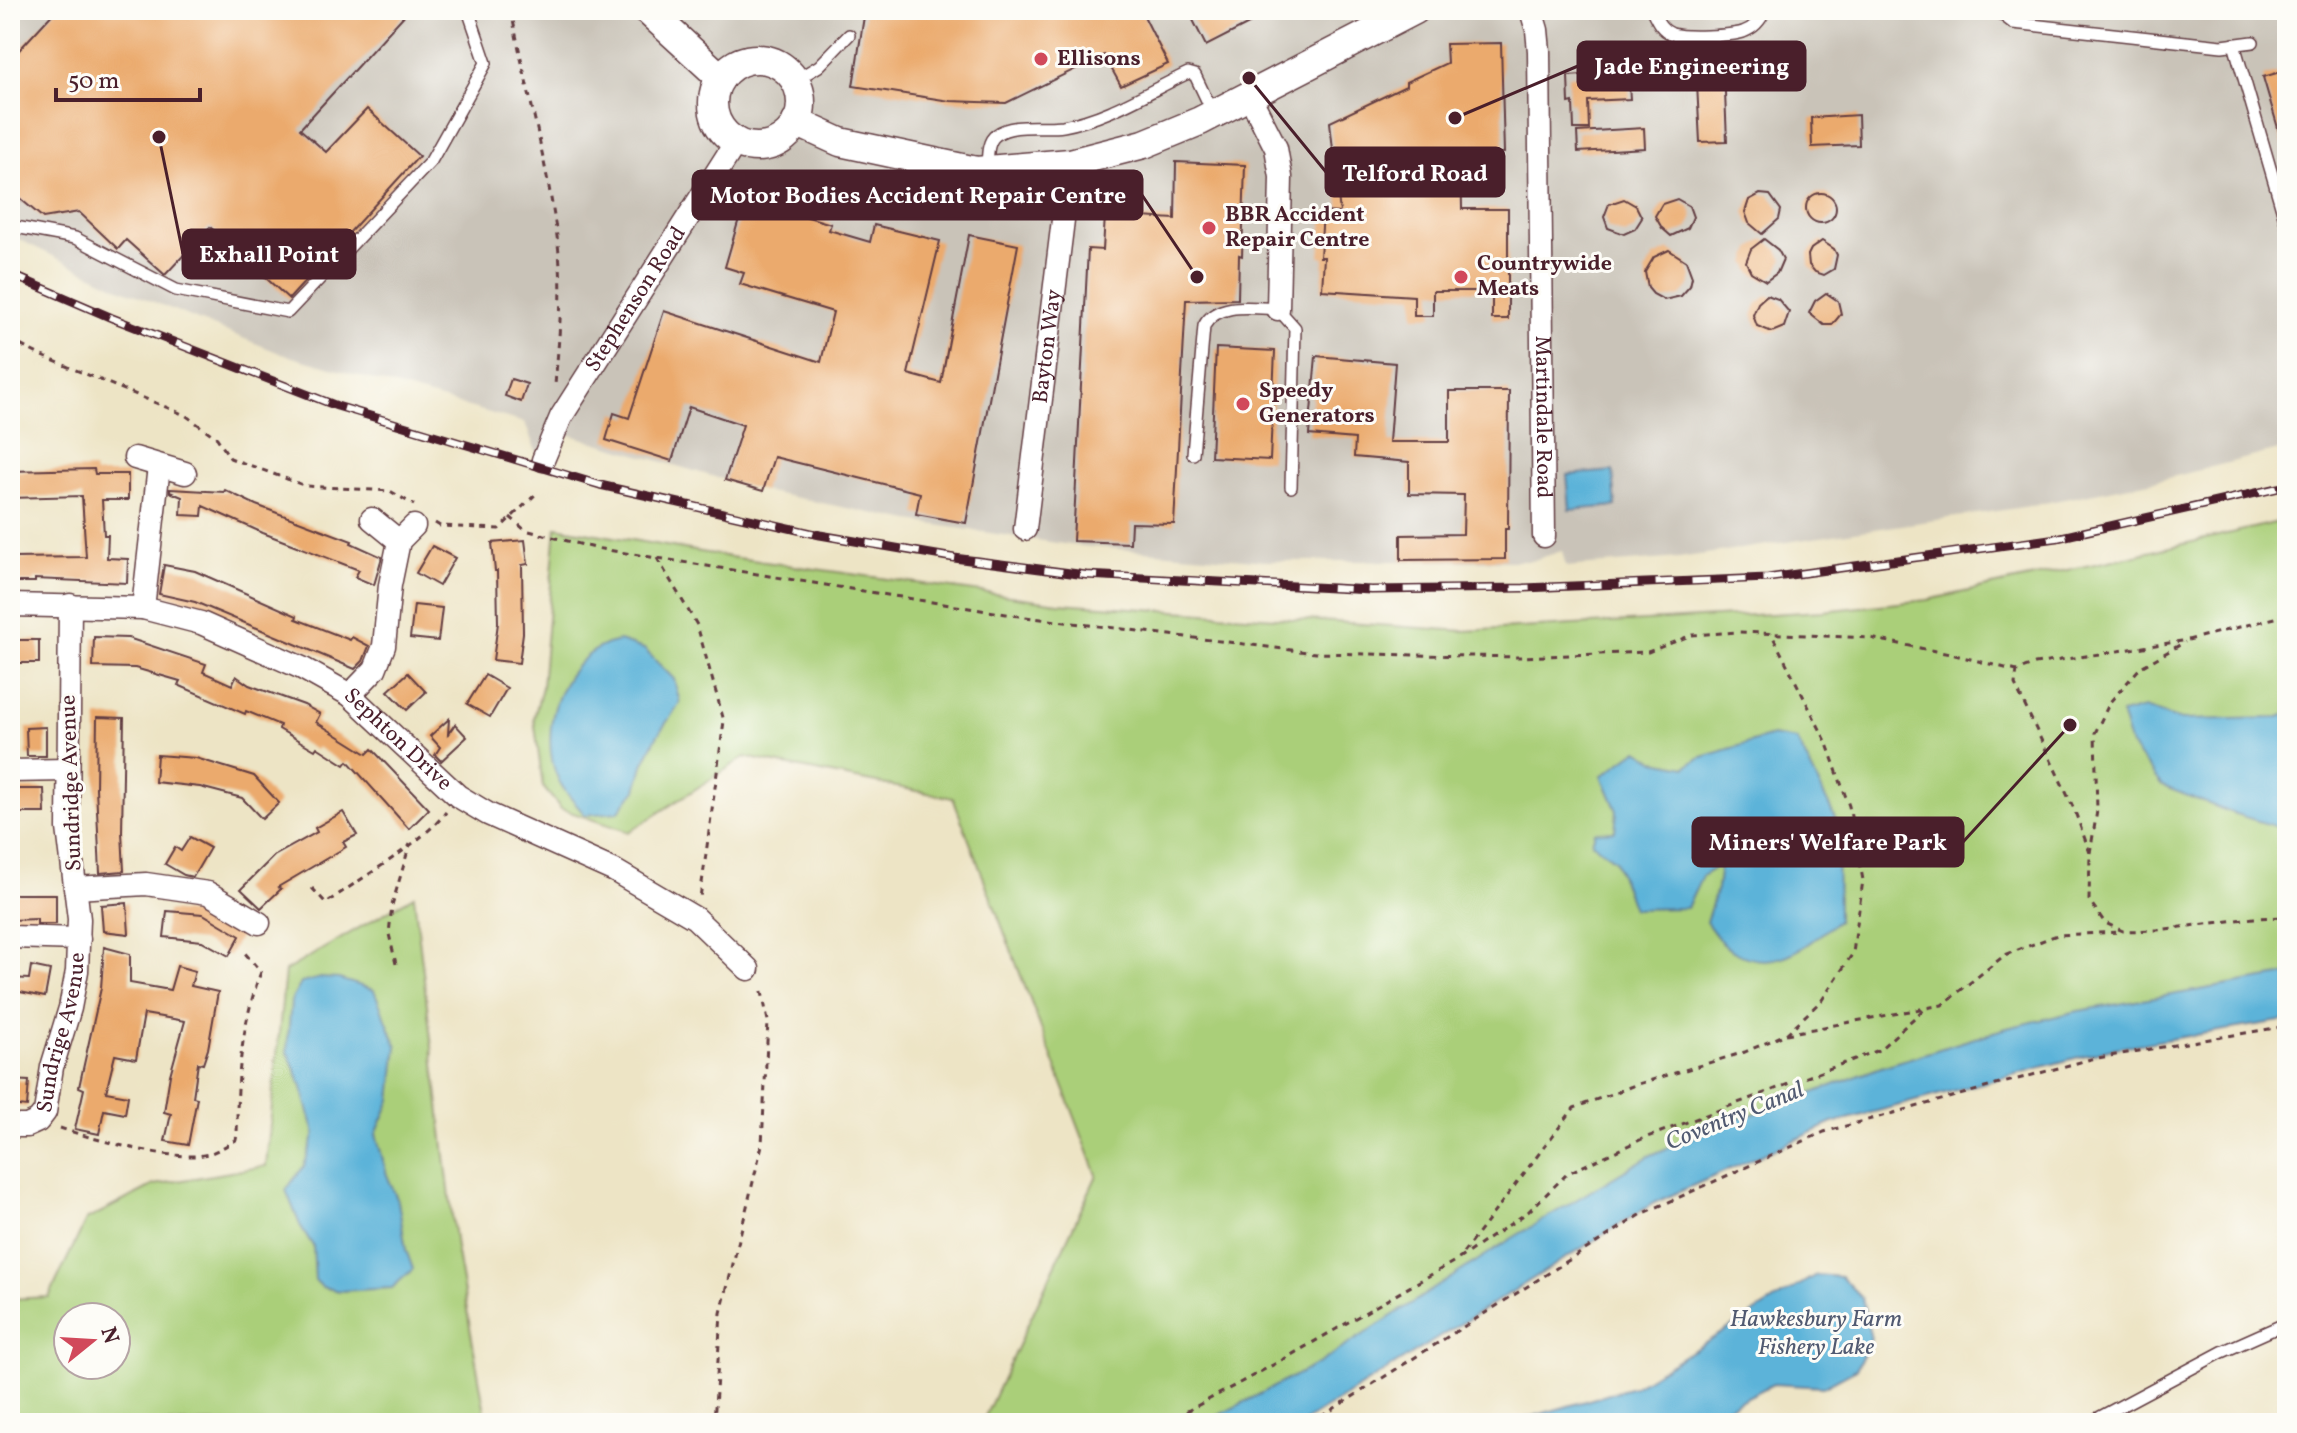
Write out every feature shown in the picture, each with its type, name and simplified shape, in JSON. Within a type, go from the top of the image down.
[{"type":"street","points":[[647,10],[721,78]]},
{"type":"street","points":[[796,122],[840,142],[976,171],[1070,163],[1144,144],[1213,114],[1379,18],[1415,10]]},
{"type":"street","name":"Martindale Road","points":[[1531,10],[1539,51],[1544,536]]},
{"type":"street","points":[[758,59],[785,69],[800,94],[796,122],[781,140],[770,145],[746,146],[736,142],[722,130],[714,113],[714,95],[721,78],[744,61],[758,59]]},
{"type":"street","points":[[1249,95],[1276,148],[1281,177],[1278,309]]},
{"type":"street","name":"Stephenson Road","points":[[543,460],[561,417],[736,142]]},
{"type":"street","name":"Bayton Way","points":[[1025,529],[1070,163]]},
{"type":"street","points":[[135,458],[185,473]]},
{"type":"street","points":[[143,608],[159,466]]},
{"type":"street","points":[[350,695],[375,669],[384,646],[390,585],[414,522],[372,519]]},
{"type":"street","name":"Sephton Drive","points":[[10,605],[143,608],[201,623],[302,668],[350,695],[458,796],[488,814],[615,871],[695,918],[753,973]]},
{"type":"street","name":"Sundridge Avenue","points":[[70,605],[68,828],[79,939]]},
{"type":"street","points":[[10,771],[67,770]]},
{"type":"street","points":[[75,888],[146,884],[208,893],[259,923]]},
{"type":"street","points":[[10,937],[79,939]]},
{"type":"street","name":"Sundrige Avenue","points":[[38,1121],[48,1103],[52,1067],[70,1008],[79,939]]},
{"type":"street","points":[[10,1126],[27,1126],[38,1121]]},
{"type":"lane","points":[[10,226],[75,238],[176,290],[288,312],[431,161],[486,63],[468,10]]},
{"type":"lane","points":[[1652,10],[1660,26],[1673,35],[1698,36],[1742,33],[1758,23],[1765,10]]},
{"type":"lane","points":[[1996,10],[2013,23],[2222,46],[2253,42]]},
{"type":"lane","points":[[794,81],[819,66],[849,35]]},
{"type":"lane","points":[[2234,44],[2287,226]]},
{"type":"lane","points":[[987,171],[990,142],[996,135],[1007,130],[1063,126],[1107,113],[1188,73],[1195,75],[1213,114]]},
{"type":"lane","points":[[1193,454],[1204,326],[1209,318],[1220,311],[1278,309],[1295,328],[1291,487]]},
{"type":"lane","points":[[2089,1423],[2222,1352],[2287,1323]]},
{"type":"path","points":[[511,10],[549,187],[558,246],[562,308],[555,394],[561,417]]},
{"type":"path","points":[[10,340],[185,415],[217,438],[230,458],[306,486],[390,491],[414,522],[499,529],[536,494]]},
{"type":"path","points":[[510,517],[525,530],[546,538],[657,558],[1025,617],[1316,653],[1520,657],[1648,652],[1692,635],[1739,632],[1870,638],[2017,671],[2035,664],[2188,640],[2287,615]]},
{"type":"path","points":[[657,558],[697,625],[724,721],[699,903]]},
{"type":"path","points":[[1771,633],[1826,741],[1849,806],[1863,880],[1853,953],[1822,1000],[1786,1034]]},
{"type":"path","points":[[2123,931],[2105,923],[2089,900],[2090,853],[2097,811],[2095,733],[2110,702],[2141,667],[2188,640]]},
{"type":"path","points":[[2017,671],[2015,685],[2022,704],[2074,809],[2090,853]]},
{"type":"path","points":[[312,888],[326,903],[440,820],[458,796]]},
{"type":"path","points":[[396,964],[389,934],[392,905],[410,844]]},
{"type":"path","points":[[1460,1258],[1574,1108],[1635,1085],[1745,1052],[1786,1034],[1942,1005],[2005,955],[2057,935],[2157,930],[2287,917]]},
{"type":"path","points":[[38,1121],[89,1138],[161,1153],[205,1155],[236,1140],[241,1049],[248,1007],[261,972],[244,952]]},
{"type":"path","points":[[714,1423],[721,1313],[762,1145],[768,1021],[753,973]]},
{"type":"path","points":[[1165,1423],[1460,1258],[1528,1212],[1568,1173],[1642,1139],[1879,1050],[1924,1009]]},
{"type":"path","points":[[1311,1423],[1642,1214],[1824,1132],[2091,1059],[2287,1026]]},
{"type":"shaded area","points":[[10,10],[2287,10],[2287,448],[2160,480],[2024,507],[1679,558],[1566,567],[1562,551],[1531,561],[1267,561],[1070,545],[910,521],[763,491],[567,434],[554,460],[537,455],[525,423],[282,354],[117,287],[10,235]]},
{"type":"green space","points":[[2287,520],[2287,999],[1751,1138],[1258,1423],[982,1423],[1097,1175],[953,798],[745,757],[629,832],[561,809],[543,787],[534,718],[542,687],[556,527],[730,557],[1059,603],[1464,631],[1823,611],[1927,600]]},
{"type":"green space","points":[[414,896],[456,1248],[487,1423],[10,1423],[10,1299],[49,1297],[86,1220],[154,1185],[266,1166],[285,971]]},
{"type":"water","points":[[1613,471],[1616,506],[1570,510],[1567,475]]},
{"type":"water","points":[[619,641],[644,649],[674,679],[680,703],[657,736],[643,765],[636,790],[618,812],[585,815],[562,786],[552,761],[552,718],[559,696],[582,660],[599,648]]},
{"type":"water","points":[[2144,708],[2181,720],[2277,718],[2287,714],[2287,830],[2162,786],[2131,746],[2121,714]]},
{"type":"water","points":[[1772,736],[1797,740],[1837,822],[1838,921],[1789,955],[1762,960],[1727,948],[1706,922],[1717,888],[1720,865],[1702,876],[1687,908],[1633,909],[1615,860],[1592,843],[1595,832],[1615,831],[1617,811],[1602,776],[1638,750],[1656,761],[1686,767],[1699,758]]},
{"type":"water","points":[[2287,975],[2287,1020],[2109,1049],[1833,1123],[1654,1203],[1302,1423],[1204,1423],[1318,1364],[1509,1240],[1651,1155],[1733,1120],[1881,1067],[2007,1028],[2078,1011]]},
{"type":"water","points":[[320,978],[339,979],[374,990],[397,1046],[391,1100],[376,1134],[398,1201],[406,1250],[413,1269],[392,1288],[340,1291],[322,1287],[315,1280],[313,1246],[300,1225],[286,1190],[304,1166],[315,1134],[301,1084],[287,1051],[291,1001],[301,983]]},
{"type":"water","name":"Hawkesbury Farm Fishery Lake","points":[[1816,1275],[1841,1277],[1862,1298],[1871,1339],[1856,1369],[1823,1387],[1773,1384],[1696,1423],[1510,1423],[1633,1387]]},
{"type":"building","points":[[56,10],[409,10],[300,129],[326,152],[367,109],[419,156],[289,299],[210,227],[165,275],[126,240],[118,249],[79,212],[43,218],[10,190],[10,60]]},
{"type":"building","points":[[865,10],[1141,10],[1168,64],[1121,86],[1104,55],[1006,103],[950,101],[853,86]]},
{"type":"building","points":[[1188,10],[1276,10],[1206,46]]},
{"type":"building","points":[[1501,43],[1504,153],[1461,153],[1462,209],[1508,209],[1508,319],[1492,319],[1492,291],[1433,291],[1433,316],[1414,316],[1414,296],[1322,290],[1324,257],[1320,257],[1323,212],[1340,213],[1330,122],[1447,63],[1446,44]]},
{"type":"building","points":[[1723,44],[1727,141],[1700,142],[1695,45]]},
{"type":"building","points":[[2287,70],[2287,144],[2283,145],[2263,77]]},
{"type":"building","points":[[1628,72],[1630,99],[1588,101],[1589,129],[1574,129],[1568,76]]},
{"type":"building","points":[[1858,115],[1859,145],[1812,147],[1811,118]]},
{"type":"building","points":[[1644,128],[1645,148],[1578,152],[1577,132]]},
{"type":"building","points":[[1176,162],[1245,165],[1238,299],[1186,300],[1174,524],[1131,523],[1130,543],[1073,541],[1088,249],[1103,250],[1105,215],[1175,219]]},
{"type":"building","points":[[1821,193],[1827,194],[1835,202],[1835,214],[1827,222],[1821,223],[1815,222],[1807,214],[1806,208],[1807,202],[1815,194]]},
{"type":"building","points":[[1760,194],[1770,195],[1781,210],[1779,219],[1762,234],[1749,223],[1745,212],[1749,200]]},
{"type":"building","points":[[745,198],[831,224],[829,230],[870,242],[874,225],[940,241],[908,374],[941,383],[969,235],[1018,245],[966,523],[916,514],[920,493],[774,457],[763,491],[725,480],[743,425],[689,407],[672,461],[606,440],[614,413],[629,418],[664,311],[821,362],[833,312],[740,284],[744,273],[725,267]]},
{"type":"building","points":[[1624,199],[1636,206],[1642,218],[1635,229],[1624,234],[1608,228],[1604,217],[1609,204]]},
{"type":"building","points":[[1677,199],[1689,206],[1693,217],[1688,228],[1671,236],[1655,216],[1662,204]]},
{"type":"building","points":[[1764,239],[1778,250],[1783,259],[1777,273],[1766,281],[1751,272],[1746,262],[1751,249]]},
{"type":"building","points":[[1822,241],[1837,255],[1834,269],[1824,275],[1815,272],[1809,265],[1808,255]]},
{"type":"building","points":[[1669,250],[1686,261],[1692,277],[1690,286],[1681,296],[1664,300],[1648,288],[1645,272],[1654,257]]},
{"type":"building","points":[[1826,293],[1838,301],[1841,314],[1832,325],[1824,325],[1809,313],[1815,301]]},
{"type":"building","points":[[1767,295],[1778,299],[1789,312],[1784,327],[1772,332],[1757,326],[1753,315],[1758,303]]},
{"type":"building","name":"Speedy Generators","points":[[1216,348],[1275,351],[1270,460],[1211,457]]},
{"type":"building","points":[[1316,356],[1395,363],[1389,442],[1449,442],[1449,391],[1509,391],[1505,559],[1401,560],[1401,535],[1463,534],[1464,495],[1409,494],[1409,462],[1354,457],[1355,439],[1309,435]]},
{"type":"building","points":[[511,379],[527,384],[521,402],[505,396]]},
{"type":"building","points":[[94,469],[95,474],[128,474],[128,500],[102,500],[104,535],[108,535],[107,558],[128,559],[127,583],[35,579],[35,582],[12,582],[12,558],[86,557],[82,496],[10,498],[10,471]]},
{"type":"building","points":[[170,489],[225,490],[352,541],[382,557],[374,585],[355,577],[359,570],[203,506],[202,516],[181,515],[182,497],[170,492]]},
{"type":"building","points":[[525,540],[528,564],[522,565],[523,633],[519,663],[493,660],[498,623],[497,571],[492,543]]},
{"type":"building","points":[[432,546],[455,558],[439,586],[416,573]]},
{"type":"building","points":[[164,565],[195,571],[297,616],[296,619],[350,640],[352,637],[369,646],[363,661],[355,669],[195,602],[159,594]]},
{"type":"building","points":[[414,605],[442,608],[438,641],[410,638]]},
{"type":"building","points":[[94,637],[128,638],[206,664],[203,672],[232,685],[236,676],[249,685],[304,705],[320,714],[316,722],[367,754],[372,749],[429,809],[409,829],[348,761],[345,765],[317,747],[315,750],[279,729],[280,725],[246,711],[245,714],[178,685],[180,681],[135,668],[93,667]]},
{"type":"building","points":[[16,640],[39,640],[39,663],[16,663]]},
{"type":"building","points":[[408,673],[426,692],[407,710],[388,691]]},
{"type":"building","points":[[485,675],[507,688],[490,717],[467,704]]},
{"type":"building","points":[[97,717],[124,718],[124,871],[100,873]]},
{"type":"building","points":[[449,719],[448,734],[455,724],[467,737],[441,761],[435,755],[440,747],[430,736]]},
{"type":"building","points":[[46,727],[46,756],[27,756],[26,728]]},
{"type":"building","points":[[157,755],[196,758],[254,776],[279,803],[262,819],[242,798],[200,787],[155,782]]},
{"type":"building","points":[[11,789],[44,789],[45,813],[11,813]]},
{"type":"building","points":[[343,812],[357,835],[343,842],[346,847],[278,887],[281,889],[261,908],[241,889],[274,856],[317,832],[315,828]]},
{"type":"building","points":[[190,837],[210,848],[193,877],[165,864],[175,847],[181,851]]},
{"type":"building","points":[[10,894],[56,894],[56,924],[37,924],[37,919],[10,920]]},
{"type":"building","points":[[127,903],[129,934],[103,931],[101,905]]},
{"type":"building","points":[[167,911],[203,914],[240,936],[229,956],[202,941],[164,937]]},
{"type":"building","points":[[104,947],[130,954],[130,983],[170,990],[177,966],[195,971],[191,986],[218,992],[208,1049],[203,1064],[198,1063],[193,1097],[197,1098],[188,1145],[165,1141],[171,1114],[164,1112],[170,1075],[185,1021],[144,1014],[136,1059],[115,1055],[106,1092],[128,1096],[125,1114],[104,1110],[99,1134],[75,1129],[84,1089],[79,1087],[101,988]]},
{"type":"building","points":[[31,966],[50,970],[45,997],[10,990],[10,978],[29,979]]},
{"type":"building","points":[[10,1080],[29,1081],[27,1107],[10,1105]]},
{"type":"railway","points":[[10,274],[112,318],[337,406],[600,485],[820,535],[954,558],[1086,575],[1371,590],[1524,588],[1768,578],[2057,538],[2287,486]]},
{"type":"place","name":"Ellisons","points":[[1041,59]]},
{"type":"place","name":"Telford Road","points":[[1249,78]]},
{"type":"place","name":"Jade Engineering","points":[[1455,118]]},
{"type":"place","name":"Exhall Point","points":[[159,137]]},
{"type":"place","name":"BBR Accident Repair Centre","points":[[1209,228]]},
{"type":"place","name":"Motor Bodies Accident Repair Centre","points":[[1197,277]]},
{"type":"place","name":"Countrywide Meats","points":[[1461,277]]},
{"type":"place","name":"Speedy Generators","points":[[1243,404]]},
{"type":"place","name":"Miners' Welfare Park","points":[[2070,725]]},
{"type":"water label","name":"Coventry Canal","points":[[1735,1117]]}]
